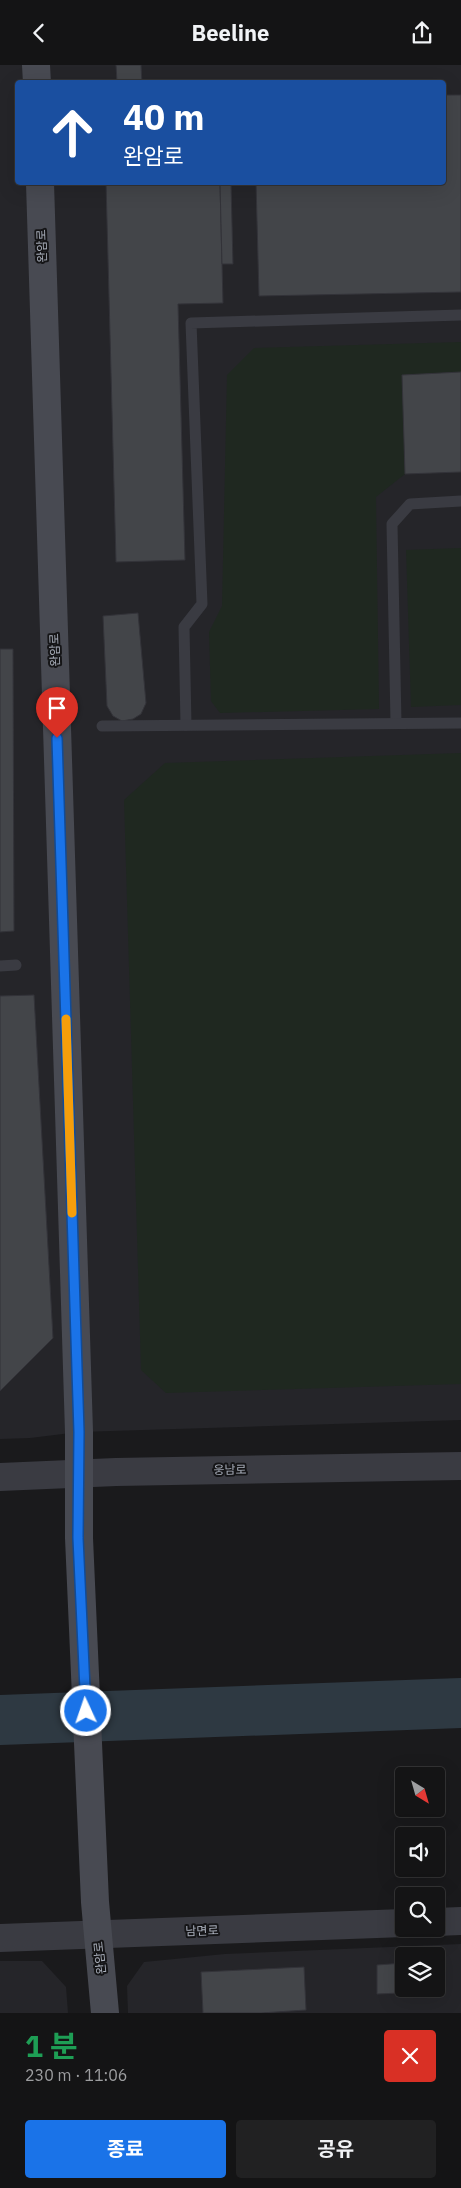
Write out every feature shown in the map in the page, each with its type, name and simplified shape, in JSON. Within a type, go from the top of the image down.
[{"type":"main road","points":[[36,65],[37,80]]},
{"type":"main road","name":"완암로","points":[[40,185],[79,1432],[78,1538],[95,1902],[105,2013]]},
{"type":"street","name":"웅남로","points":[[0,1477],[78,1473],[461,1466]]},
{"type":"street","points":[[445,1922],[461,1921]]},
{"type":"street","name":"남면로","points":[[0,1938],[395,1923]]},
{"type":"lane","points":[[186,725],[184,627],[202,605],[190,323],[461,315]]},
{"type":"lane","points":[[396,723],[392,524],[410,504],[461,501]]},
{"type":"lane","points":[[102,726],[461,723]]},
{"type":"lane","points":[[0,966],[16,965]]},
{"type":"shaded area","points":[[0,65],[461,65],[461,1420],[79,1432],[30,1438],[0,1439]]},
{"type":"shaded area","points":[[461,342],[461,372],[402,375],[405,474],[376,497],[379,709],[220,713],[211,701],[209,632],[222,606],[227,375],[254,348]]},
{"type":"shaded area","points":[[461,548],[461,705],[411,707],[406,550]]},
{"type":"shaded area","points":[[461,753],[461,1384],[166,1393],[141,1370],[124,800],[165,763]]},
{"type":"shaded area","points":[[461,1944],[461,2013],[128,2013],[127,1986],[144,1962],[225,1954]]},
{"type":"shaded area","points":[[0,1961],[42,1961],[66,1987],[68,2013],[0,2013]]},
{"type":"building","points":[[116,65],[141,65],[142,80],[117,80]]},
{"type":"building","points":[[446,95],[461,95],[461,292],[259,296],[256,185],[446,185]]},
{"type":"building","points":[[106,185],[220,185],[223,303],[178,304],[185,560],[116,562]]},
{"type":"building","points":[[220,185],[231,185],[233,264],[222,264]]},
{"type":"building","points":[[461,372],[461,472],[405,474],[402,375]]},
{"type":"building","points":[[138,613],[146,703],[141,714],[133,719],[122,721],[113,716],[107,706],[103,616]]},
{"type":"building","points":[[0,649],[13,649],[14,931],[0,932]]},
{"type":"building","points":[[34,995],[53,1338],[0,1391],[0,996]]},
{"type":"building","points":[[395,1964],[395,1993],[377,1994],[377,1965]]},
{"type":"building","points":[[304,1967],[306,2010],[261,2013],[203,2013],[201,1972]]},
{"type":"waterway","points":[[0,1720],[461,1703]]},
{"type":"slow traffic","points":[[66,1019],[72,1213]]},
{"type":"route","points":[[57,738],[79,1432],[78,1538],[86,1711]]}]
